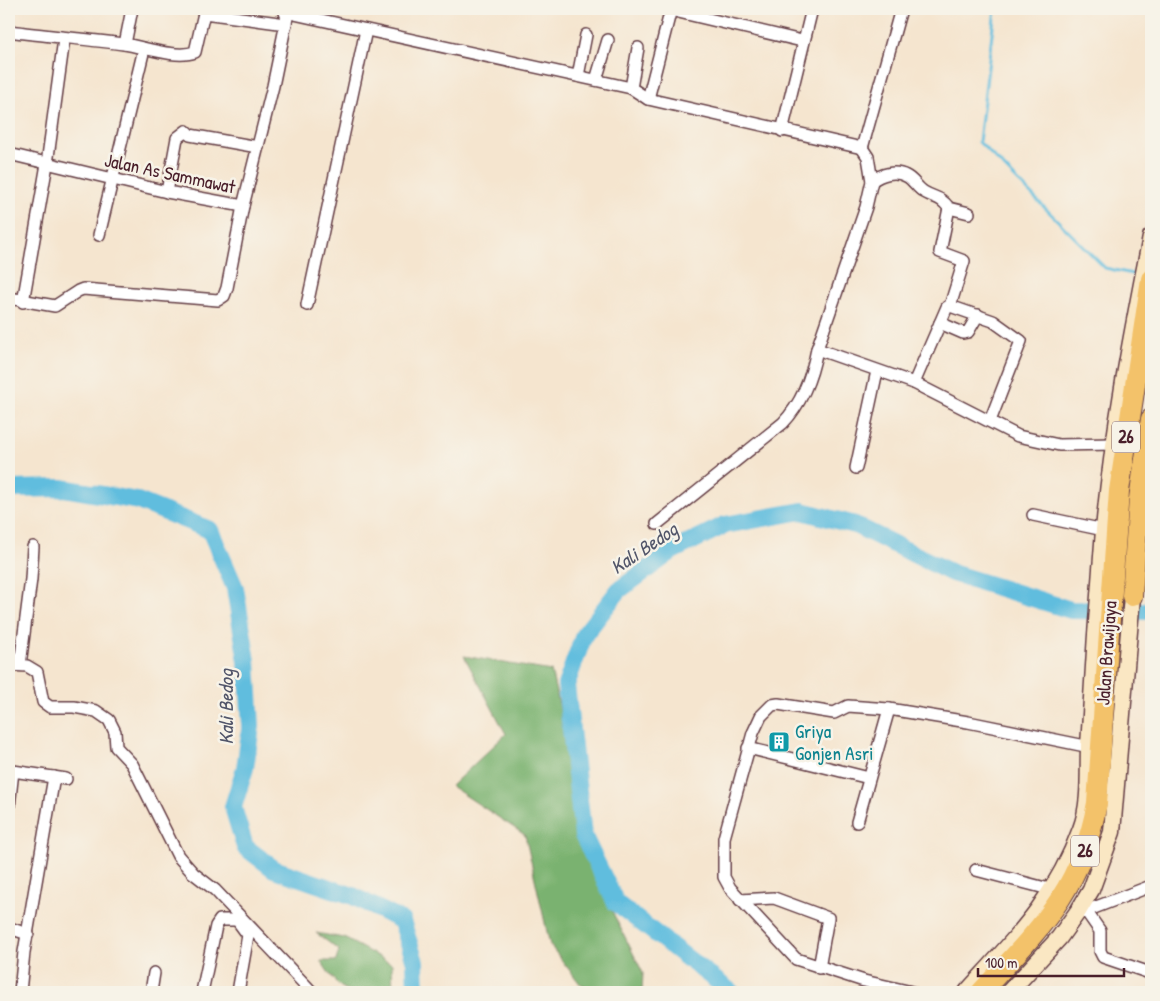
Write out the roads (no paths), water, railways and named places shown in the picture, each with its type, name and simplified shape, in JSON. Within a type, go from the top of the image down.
[{"type":"highway","name":"Jalan Brawijaya","points":[[1140,391],[1139,322],[1151,280]]},
{"type":"highway","name":"Jalan Brawijaya","points":[[997,992],[1065,916],[1078,898],[1104,836],[1108,810],[1110,677],[1116,596],[1119,492],[1140,391],[1151,360]]},
{"type":"highway","points":[[1116,596],[1146,485],[1151,419]]},
{"type":"highway","name":"Jalan Brawijaya","points":[[981,992],[1043,925],[1065,894],[1083,856],[1092,831],[1097,802],[1094,748],[1110,677]]},
{"type":"street","points":[[125,44],[132,9]]},
{"type":"street","points":[[648,99],[670,9],[802,42]]},
{"type":"street","points":[[782,131],[802,42],[812,9]]},
{"type":"street","points":[[862,148],[901,9]]},
{"type":"street","points":[[284,10],[321,14],[366,30],[597,77],[630,88],[648,99],[862,148],[868,157],[872,181],[860,227],[820,334],[814,367],[793,412],[783,423],[657,524]]},
{"type":"street","name":"Jalan As Sammawat","points":[[9,154],[166,192],[243,206],[286,24],[284,10]]},
{"type":"street","points":[[9,31],[64,39],[125,44],[144,49],[186,54],[196,52],[204,13],[286,24]]},
{"type":"street","points":[[307,305],[366,30]]},
{"type":"street","points":[[578,73],[586,35]]},
{"type":"street","points":[[23,302],[47,164],[64,39]]},
{"type":"street","points":[[597,77],[608,40]]},
{"type":"street","points":[[630,88],[638,48]]},
{"type":"street","points":[[99,235],[114,180],[144,49]]},
{"type":"street","points":[[166,192],[177,138],[183,132],[186,131],[190,136],[258,147]]},
{"type":"street","points":[[872,181],[882,175],[891,173],[906,176],[926,193],[943,199],[950,208],[970,213]]},
{"type":"street","points":[[9,298],[23,302],[59,306],[78,290],[83,290],[218,300],[224,296],[227,288],[243,206]]},
{"type":"street","points":[[914,383],[947,307],[950,306],[964,261],[940,252],[950,208]]},
{"type":"street","points":[[1116,596],[1104,530],[1114,444],[1139,322],[1151,237]]},
{"type":"street","points":[[950,306],[978,315],[1002,326],[1021,341],[990,421]]},
{"type":"street","points":[[940,323],[963,334],[968,332],[978,315]]},
{"type":"street","points":[[817,349],[914,383],[1018,436],[1059,445],[1114,444]]},
{"type":"street","points":[[856,468],[877,371]]},
{"type":"street","points":[[1033,515],[1104,530]]},
{"type":"street","points":[[33,548],[32,579],[14,665],[37,672],[44,704],[96,711],[109,720],[115,732],[116,747],[132,764],[178,856],[192,874],[215,890],[312,992]]},
{"type":"street","points":[[1009,992],[1083,911],[1112,832],[1110,677]]},
{"type":"street","points":[[912,992],[819,968],[796,959],[740,900],[724,877],[724,838],[748,748],[761,716],[772,705],[778,704],[834,713],[848,706],[889,709],[968,722],[1094,748],[1082,828],[1053,890],[1034,919],[967,992]]},
{"type":"street","points":[[857,822],[889,709]]},
{"type":"street","points":[[748,748],[869,778]]},
{"type":"street","points":[[9,807],[14,771],[60,778],[28,934],[20,992]]},
{"type":"street","points":[[976,870],[1053,890]]},
{"type":"street","points":[[1083,911],[1151,886]]},
{"type":"street","points":[[740,900],[774,898],[828,918],[819,968]]},
{"type":"street","points":[[1083,911],[1100,931],[1100,951],[1103,957],[1147,972]]},
{"type":"street","points":[[202,992],[216,926],[220,920],[230,919],[237,920],[248,935],[238,992]]},
{"type":"street","points":[[9,928],[28,934]]},
{"type":"street","points":[[151,992],[154,973]]},
{"type":"waterway","points":[[995,9],[979,142],[1105,268],[1137,275]]},
{"type":"waterway","name":"Kali Bedog","points":[[9,489],[63,488],[138,501],[210,530],[235,588],[247,661],[251,726],[245,768],[233,807],[245,847],[274,869],[353,896],[402,921],[415,962],[416,992]]},
{"type":"waterway","name":"Kali Bedog","points":[[731,992],[616,903],[583,835],[566,685],[584,635],[619,590],[672,551],[725,525],[802,511],[855,525],[952,573],[1071,610],[1151,611]]},
{"type":"place","name":"Griya Gonjen Asri","points":[[779,742]]}]
